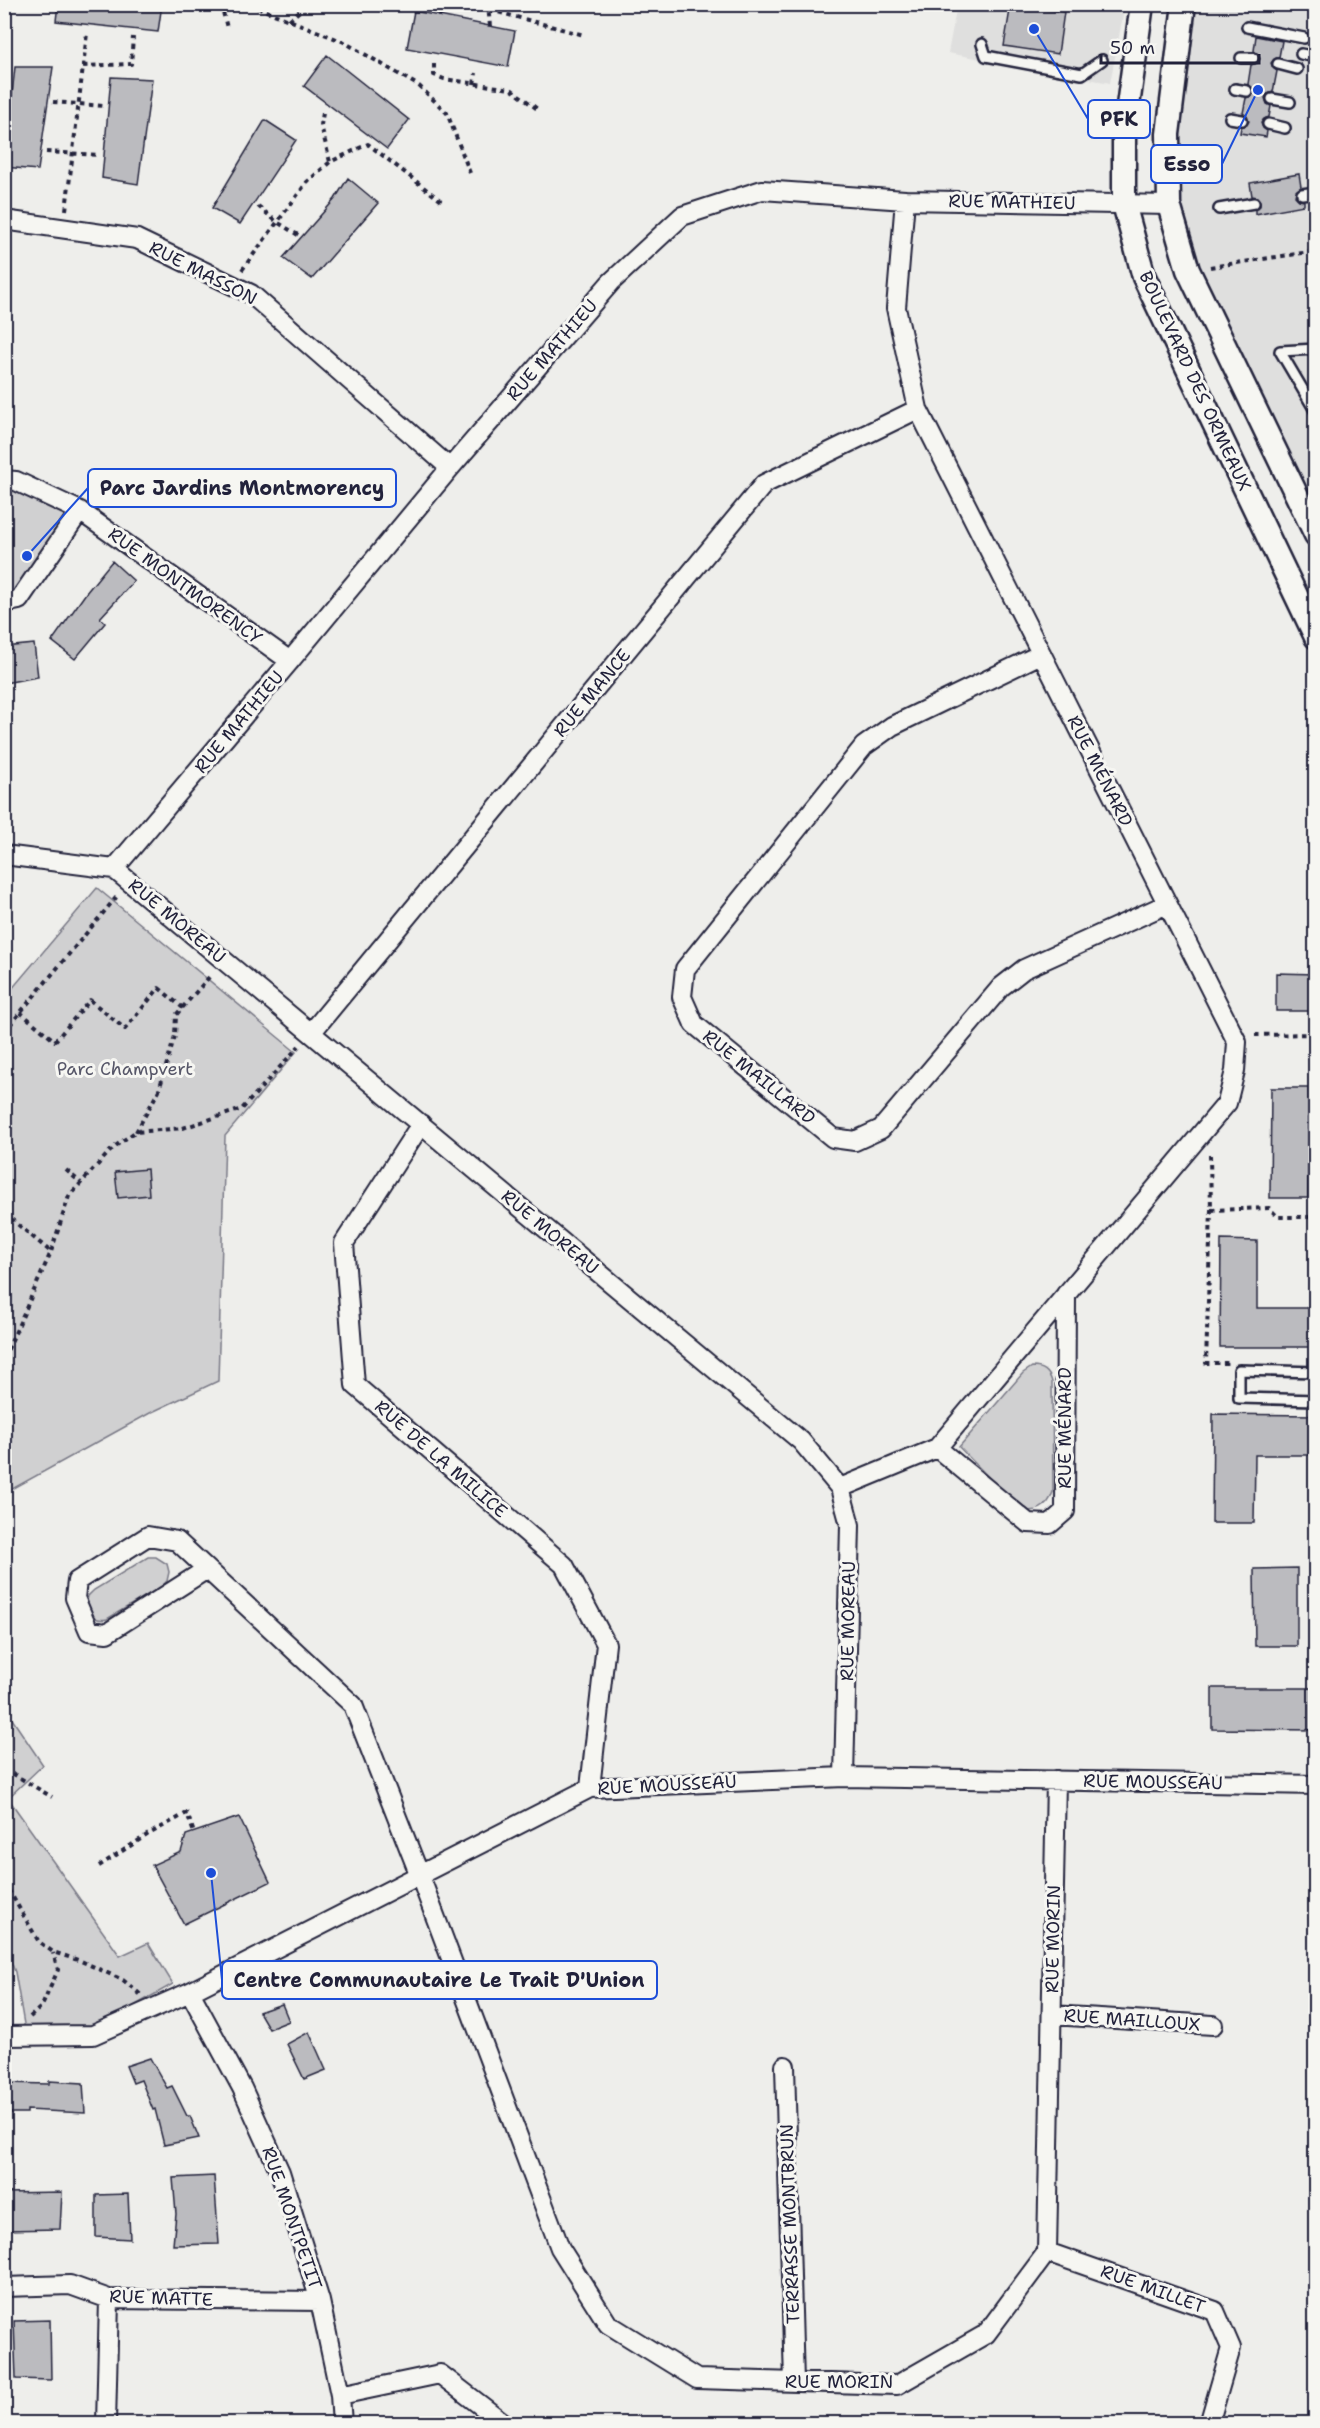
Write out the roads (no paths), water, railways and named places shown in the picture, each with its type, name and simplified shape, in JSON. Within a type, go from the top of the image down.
[{"type":"street","name":"BOULEVARD DES ORMEAUX","points":[[1142,4],[1124,135],[1124,204],[1144,277],[1310,609],[1316,637]]},
{"type":"street","points":[[1184,4],[1168,134],[1169,205],[1188,270],[1316,535]]},
{"type":"street","name":"RUE MATHIEU","points":[[114,868],[450,468],[611,282],[682,216],[762,190],[905,201],[1169,205]]},
{"type":"street","name":"RUE MÉNARD","points":[[840,1488],[937,1448],[1227,1103],[1235,1071],[1236,1042],[918,410],[896,308],[905,201]]},
{"type":"street","name":"RUE MASSON","points":[[4,220],[136,239],[251,294],[450,468]]},
{"type":"street","name":"RUE MANCE","points":[[311,1033],[764,484],[918,410]]},
{"type":"street","name":"RUE MONTMORENCY","points":[[4,480],[16,481],[80,511],[290,661]]},
{"type":"street","points":[[4,603],[19,600],[80,511]]},
{"type":"street","name":"RUE MAILLARD","points":[[1041,654],[892,726],[864,746],[685,969],[682,997],[694,1024],[833,1138],[855,1141],[881,1130],[1001,987],[1024,969],[1167,904]]},
{"type":"street","name":"RUE MOREAU","points":[[4,855],[114,868],[801,1441],[840,1488],[850,1525],[844,1777]]},
{"type":"street","name":"RUE DE LA MILICE","points":[[421,1124],[344,1244],[355,1385],[564,1565],[606,1644],[591,1788]]},
{"type":"street","name":"RUE MÉNARD","points":[[937,1448],[1028,1523],[1050,1524],[1065,1511],[1066,1294]]},
{"type":"street","name":"RUE MORIN","points":[[207,1569],[107,1633],[89,1631],[75,1598],[77,1581],[148,1536],[177,1541],[353,1705],[560,2248],[608,2324],[697,2379],[897,2385],[986,2334],[1047,2252],[1056,1780]]},
{"type":"street","name":"RUE MOUSSEAU","points":[[8,2036],[93,2035],[190,1992],[591,1788],[844,1777],[1316,1785]]},
{"type":"street","name":"RUE MONTPETIT","points":[[190,1992],[242,2088],[280,2172],[320,2301],[340,2395],[342,2424]]},
{"type":"street","name":"RUE MAILLOUX","points":[[1052,2015],[1213,2025]]},
{"type":"street","name":"TERRASSE MONTBRUN","points":[[785,2066],[794,2382]]},
{"type":"street","name":"RUE MILLET","points":[[1047,2252],[1215,2311],[1231,2348],[1209,2424]]},
{"type":"street","name":"RUE MATTE","points":[[4,2287],[70,2285],[109,2299],[320,2301]]},
{"type":"street","points":[[106,2424],[109,2299]]},
{"type":"street","points":[[340,2395],[440,2374],[505,2424]]},
{"type":"lane","points":[[1247,27],[1304,38]]},
{"type":"lane","points":[[982,44],[986,56],[1082,74],[1102,60]]},
{"type":"lane","points":[[1301,54],[1316,57]]},
{"type":"lane","points":[[1242,58],[1253,58]]},
{"type":"lane","points":[[1278,64],[1297,69]]},
{"type":"lane","points":[[1235,89],[1247,91]]},
{"type":"lane","points":[[1272,99],[1290,102]]},
{"type":"lane","points":[[1230,118],[1242,120]]},
{"type":"lane","points":[[1268,124],[1285,128]]},
{"type":"lane","points":[[1302,194],[1316,192]]},
{"type":"lane","points":[[1219,209],[1254,203]]},
{"type":"lane","points":[[1316,349],[1280,351],[1316,412]]},
{"type":"lane","points":[[1316,1372],[1239,1370],[1239,1398],[1316,1400]]},
{"type":"place","name":"PFK","points":[[1034,29]]},
{"type":"place","name":"Esso","points":[[1258,90]]},
{"type":"place","name":"Parc Jardins Montmorency","points":[[27,556]]},
{"type":"place","name":"Centre Communautaire Le Trait D'Union","points":[[211,1873]]},
{"type":"park label","name":"Parc Champvert","points":[[125,1069]]}]
